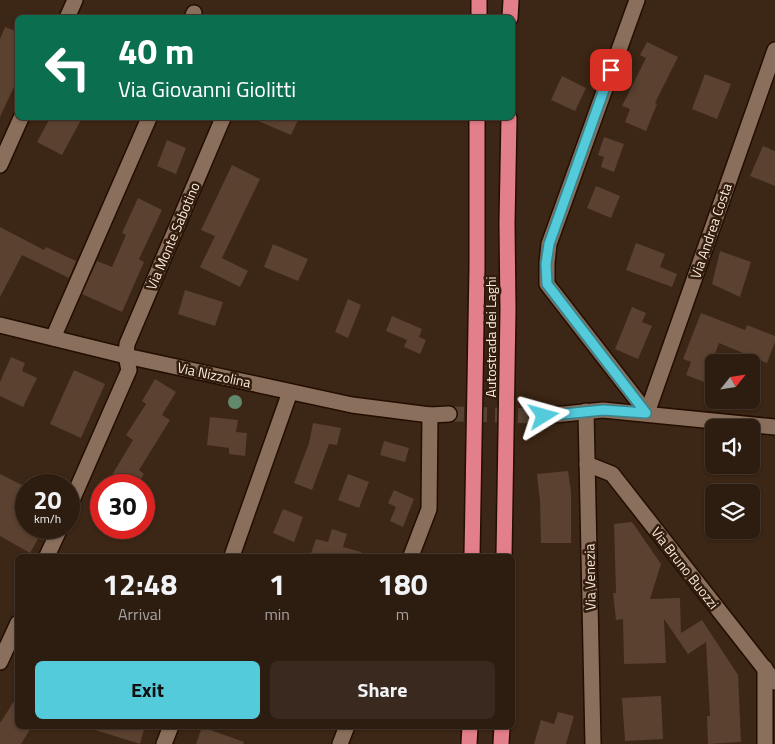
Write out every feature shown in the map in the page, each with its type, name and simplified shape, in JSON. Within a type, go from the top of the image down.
[{"type":"highway","points":[[479,0],[479,15]]},
{"type":"highway","points":[[510,15],[511,0]]},
{"type":"highway","name":"Autostrada dei Laghi","points":[[472,554],[477,268],[477,120]]},
{"type":"highway","name":"Autostrada dei Laghi","points":[[504,554],[509,120]]},
{"type":"highway","points":[[469,744],[470,729]]},
{"type":"highway","points":[[501,744],[502,729]]},
{"type":"street","points":[[68,15],[75,0]]},
{"type":"street","points":[[637,0],[549,244],[546,264],[547,284],[646,413]]},
{"type":"street","name":"Via Andrea Costa","points":[[646,413],[775,50]]},
{"type":"street","points":[[0,165],[21,120]]},
{"type":"street","points":[[53,338],[148,120]]},
{"type":"street","name":"Via Monte Sabotino","points":[[80,482],[129,370],[126,356],[127,344],[222,120]]},
{"type":"street","name":"Via Nizzolina","points":[[1,328],[352,405],[430,415],[449,414]]},
{"type":"street","points":[[233,554],[290,392]]},
{"type":"street","points":[[544,416],[603,410],[775,427]]},
{"type":"street","name":"Via Venezia","points":[[586,411],[593,744]]},
{"type":"street","points":[[412,554],[430,509],[430,415]]},
{"type":"street","name":"Via Bruno Buozzi","points":[[587,464],[612,474],[775,682]]},
{"type":"street","points":[[48,554],[55,539]]},
{"type":"street","points":[[0,662],[15,630]]},
{"type":"street","points":[[765,668],[765,744]]},
{"type":"street","points":[[164,744],[170,729]]},
{"type":"street","points":[[340,744],[346,729]]},
{"type":"building","points":[[5,27],[15,31],[15,84],[0,117],[0,39]]},
{"type":"building","points":[[647,42],[678,57],[655,103],[657,104],[646,131],[625,122],[630,109],[622,106],[646,58],[640,55]]},
{"type":"building","points":[[705,74],[731,84],[717,119],[692,109]]},
{"type":"building","points":[[562,76],[586,88],[575,111],[551,100]]},
{"type":"building","points":[[49,120],[81,120],[62,155],[37,142]]},
{"type":"building","points":[[256,120],[298,120],[291,135]]},
{"type":"building","points":[[604,137],[624,144],[614,172],[601,167],[604,157],[598,155]]},
{"type":"building","points":[[167,140],[186,148],[176,174],[157,166]]},
{"type":"building","points":[[763,146],[775,151],[775,186],[750,176]]},
{"type":"building","points":[[232,165],[260,179],[222,258],[248,271],[240,287],[200,267],[215,236],[201,230]]},
{"type":"building","points":[[596,186],[620,196],[611,218],[587,208]]},
{"type":"building","points":[[138,198],[162,210],[139,259],[144,262],[122,312],[82,294],[97,261],[112,267],[126,235],[122,233]]},
{"type":"building","points":[[0,227],[44,250],[46,247],[76,261],[69,278],[22,255],[0,297]]},
{"type":"building","points":[[636,243],[665,254],[660,267],[677,274],[672,287],[626,270]]},
{"type":"building","points":[[273,244],[308,259],[298,281],[264,267]]},
{"type":"building","points":[[720,251],[751,262],[740,297],[712,284]]},
{"type":"building","points":[[185,290],[223,302],[215,326],[178,314]]},
{"type":"building","points":[[348,299],[361,305],[348,338],[335,332]]},
{"type":"building","points":[[632,307],[646,313],[642,322],[652,326],[638,359],[615,349]]},
{"type":"building","points":[[701,313],[745,330],[747,325],[775,336],[775,342],[767,363],[760,360],[760,354],[745,354],[719,343],[715,354],[705,354],[704,382],[686,375],[691,362],[683,359]]},
{"type":"building","points":[[392,316],[422,329],[419,337],[426,340],[420,354],[404,347],[407,340],[386,331]]},
{"type":"building","points":[[11,357],[25,363],[22,371],[37,378],[23,407],[0,396],[0,382]]},
{"type":"building","points":[[74,370],[105,384],[81,438],[50,424]]},
{"type":"building","points":[[155,379],[176,392],[162,415],[170,420],[139,470],[144,474],[113,474],[133,440],[126,435],[146,404],[142,401]]},
{"type":"building","points":[[210,417],[238,420],[236,432],[247,433],[245,456],[229,454],[229,448],[207,445]]},
{"type":"building","points":[[313,423],[341,428],[337,445],[329,444],[312,490],[294,483],[309,443]]},
{"type":"building","points":[[384,441],[409,448],[405,462],[380,455]]},
{"type":"building","points":[[568,471],[571,491],[571,543],[541,543],[537,474]]},
{"type":"building","points":[[0,474],[15,482],[15,539],[38,539],[30,553],[0,536]]},
{"type":"building","points":[[348,474],[369,482],[359,508],[338,500]]},
{"type":"building","points":[[394,490],[414,499],[403,527],[390,521],[396,507],[388,503]]},
{"type":"building","points":[[283,509],[303,517],[294,542],[273,533]]},
{"type":"building","points":[[632,522],[661,564],[650,599],[680,598],[681,633],[702,620],[738,675],[741,742],[708,744],[707,716],[710,716],[706,642],[688,654],[664,619],[666,663],[624,664],[623,619],[616,620],[613,593],[616,593],[614,524]]},
{"type":"building","points":[[332,529],[347,534],[343,547],[361,552],[361,554],[311,554],[316,539],[328,542]]},
{"type":"building","points":[[661,696],[663,739],[625,741],[622,698]]},
{"type":"building","points":[[15,700],[15,729],[30,729],[21,744],[0,744],[0,723]]},
{"type":"building","points":[[558,712],[574,716],[566,744],[534,744],[541,720],[554,724]]},
{"type":"building","points":[[92,729],[144,729],[140,744]]},
{"type":"building","points":[[201,729],[208,729],[244,742],[243,744],[196,744]]},
{"type":"tunnel","points":[[449,414],[544,416]]},
{"type":"route","points":[[544,416],[603,410],[646,413],[547,284],[546,264],[549,244],[611,70]]}]
